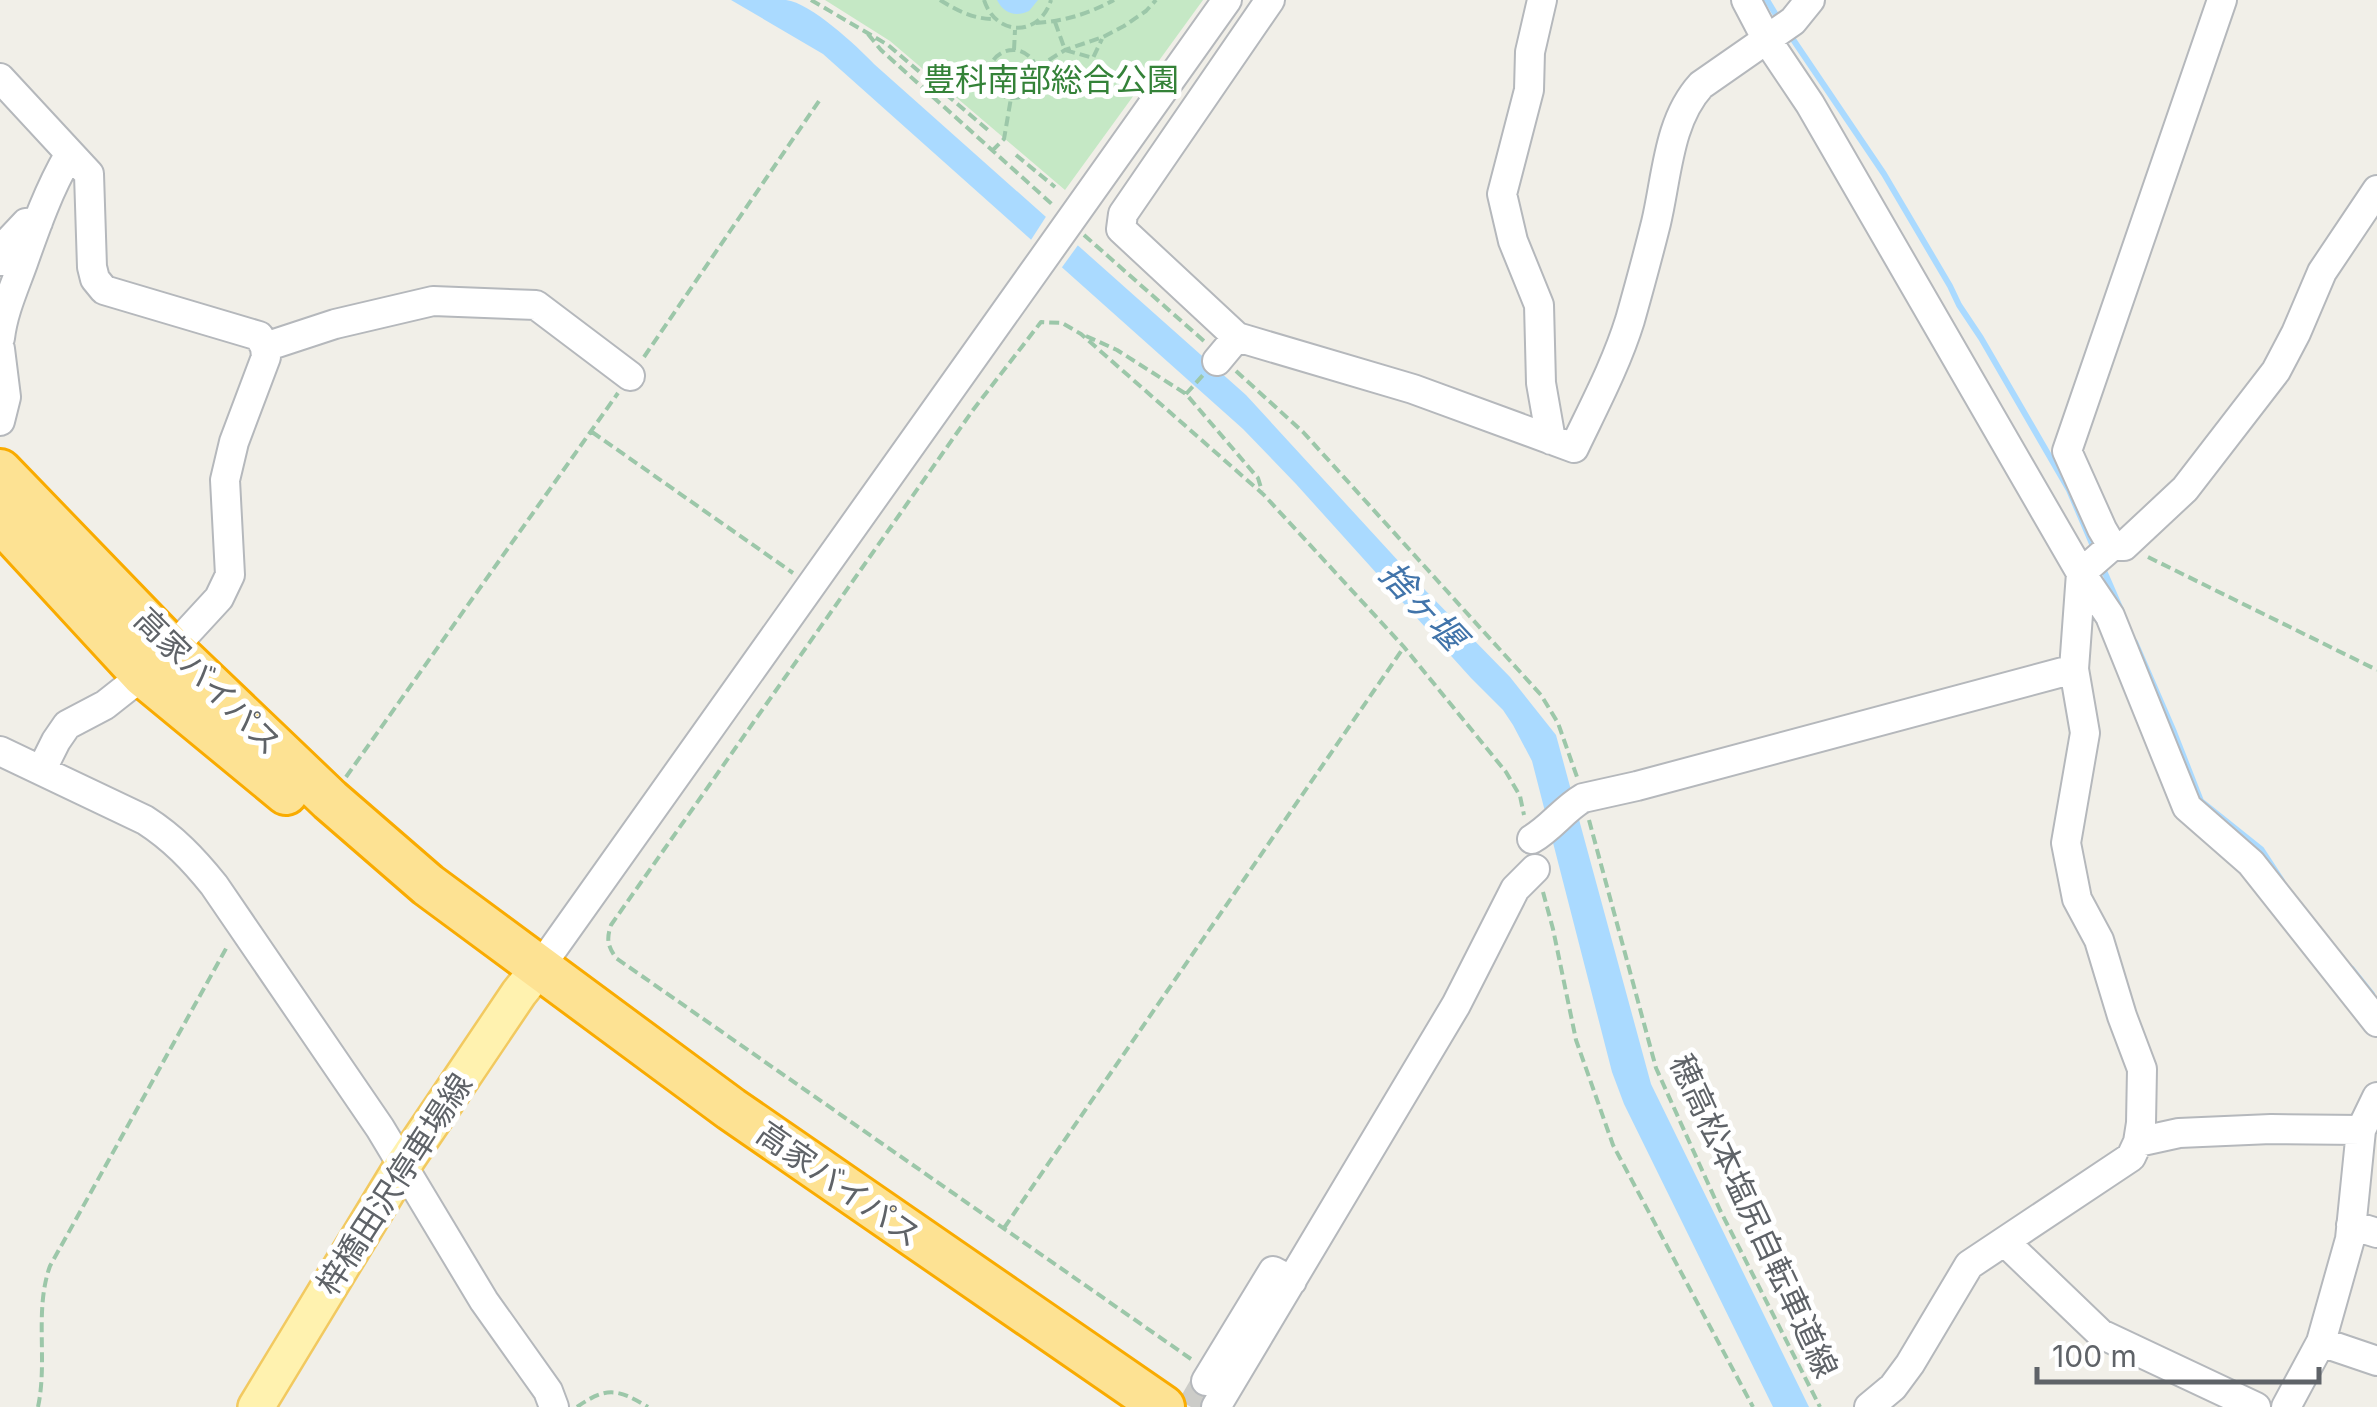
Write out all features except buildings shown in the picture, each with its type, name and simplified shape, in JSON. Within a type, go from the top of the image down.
[{"type":"highway","name":"高家バイパス","points":[[0,471],[158,662]]},
{"type":"highway","name":"高家バイパス","points":[[0,520],[372,862],[422,897],[531,960],[731,1108],[1164,1407]]},
{"type":"main road","name":"梓橋田沢停車場線","points":[[256,1407],[403,1165],[519,994],[531,960]]},
{"type":"street","points":[[531,960],[809,585],[1226,0]]},
{"type":"street","points":[[1270,0],[1123,214],[1122,230],[1222,352],[1412,390],[1574,448],[1614,364],[1629,322],[1674,138],[1689,98],[1701,84],[1793,21],[1810,0]]},
{"type":"street","points":[[1542,0],[1530,52],[1530,90],[1502,194],[1514,241],[1540,304],[1541,384],[1551,440]]},
{"type":"street","points":[[1746,0],[2081,573],[2110,616],[2187,807],[2251,863],[2377,1022]]},
{"type":"street","points":[[2118,546],[2067,452],[2222,0]]},
{"type":"street","points":[[0,78],[89,174],[92,267],[104,290],[259,336],[266,357],[234,442],[225,480],[230,575],[219,598],[158,662],[105,705],[68,726],[42,769]]},
{"type":"street","points":[[0,338],[5,311],[38,222],[69,154]]},
{"type":"street","points":[[1870,1407],[1893,1387],[1910,1364],[1968,1264],[2130,1157],[2138,1142],[2142,1069],[2099,940],[2076,898],[2066,842],[2085,732],[2074,669],[2081,573],[2185,489],[2276,371],[2322,272],[2377,190]]},
{"type":"street","points":[[0,261],[10,240],[26,224],[38,222]]},
{"type":"street","points":[[265,347],[335,324],[433,301],[536,305],[630,376]]},
{"type":"street","points":[[0,349],[6,397],[0,421]]},
{"type":"street","points":[[1539,835],[1583,798],[2074,669]]},
{"type":"street","points":[[0,751],[145,820],[190,855],[380,1128],[484,1301],[548,1391],[554,1407]]},
{"type":"street","points":[[1211,1387],[1292,1280],[1456,1005],[1514,889],[1536,870]]},
{"type":"street","points":[[2286,1407],[2321,1342],[2350,1238],[2364,1229],[2361,1130],[2377,1097]]},
{"type":"street","points":[[2138,1142],[2179,1132],[2361,1130]]},
{"type":"street","points":[[2005,1242],[2101,1334],[2256,1407]]},
{"type":"street","points":[[2321,1342],[2377,1361]]},
{"type":"path","points":[[811,0],[888,45],[988,130]]},
{"type":"path","points":[[940,0],[979,19],[994,19]]},
{"type":"path","points":[[984,0],[994,19],[1015,28],[1090,13],[1114,0]]},
{"type":"path","points":[[1036,23],[1051,0]]},
{"type":"path","points":[[1036,68],[1064,50],[1124,26],[1156,0]]},
{"type":"path","points":[[1055,22],[1064,50]]},
{"type":"path","points":[[1014,50],[1015,28]]},
{"type":"path","name":"穂高松本塩尻自転車道線","points":[[868,34],[1069,222],[1222,352],[1302,432],[1541,695],[1558,723],[1656,1068],[1720,1210],[1820,1407]]},
{"type":"path","points":[[1064,50],[1093,58],[1103,37]]},
{"type":"path","points":[[1014,50],[1028,56],[1036,68],[1031,90],[1018,97],[996,91],[991,84],[989,68],[998,55],[1014,50]]},
{"type":"path","points":[[992,151],[1004,139],[1011,98]]},
{"type":"path","points":[[346,778],[592,432],[819,101]]},
{"type":"path","points":[[1016,155],[1055,187]]},
{"type":"path","points":[[1211,1387],[1004,1228],[616,958],[607,936],[611,925],[962,426],[1040,322],[1062,323],[1117,350],[1186,394],[1258,478],[1264,495]]},
{"type":"path","points":[[1081,334],[1264,495],[1404,647],[1506,772],[1539,835]]},
{"type":"path","points":[[1186,394],[1191,388]]},
{"type":"path","points":[[592,432],[809,585]]},
{"type":"path","points":[[2118,546],[2377,670]]},
{"type":"path","points":[[1004,1228],[1404,647]]},
{"type":"path","points":[[1536,870],[1553,929],[1576,1040],[1612,1144],[1753,1407]]},
{"type":"path","points":[[38,1407],[43,1384],[42,1299],[50,1266],[229,944],[244,931]]},
{"type":"path","points":[[578,1407],[610,1390],[648,1407]]},
{"type":"green space","name":"豊科南部総合公園","points":[[825,0],[1203,0],[1065,190],[890,41]]},
{"type":"water","name":"捨ヶ堰","points":[[731,0],[796,3],[845,37],[1246,395],[1510,677],[1556,735],[1651,1084],[1809,1407],[1773,1407],[1624,1104],[1612,1072],[1532,761],[1503,710],[1243,429],[823,54]]},
{"type":"water","points":[[997,0],[1038,0],[1029,11],[1015,14]]},
{"type":"pier","points":[[1049,212],[1081,241],[1060,270],[1029,243]]},
{"type":"waterway","points":[[1767,0],[1779,20]]},
{"type":"waterway","points":[[1790,35],[1884,174],[1981,338],[2069,490],[2096,553]]},
{"type":"waterway","points":[[2101,564],[2122,612]]},
{"type":"waterway","points":[[2135,642],[2201,801],[2261,849],[2282,881]]},
{"type":"waterway","points":[[2352,969],[2372,994]]},
{"type":"tunnel","points":[[1191,1407],[1206,1381]]}]
